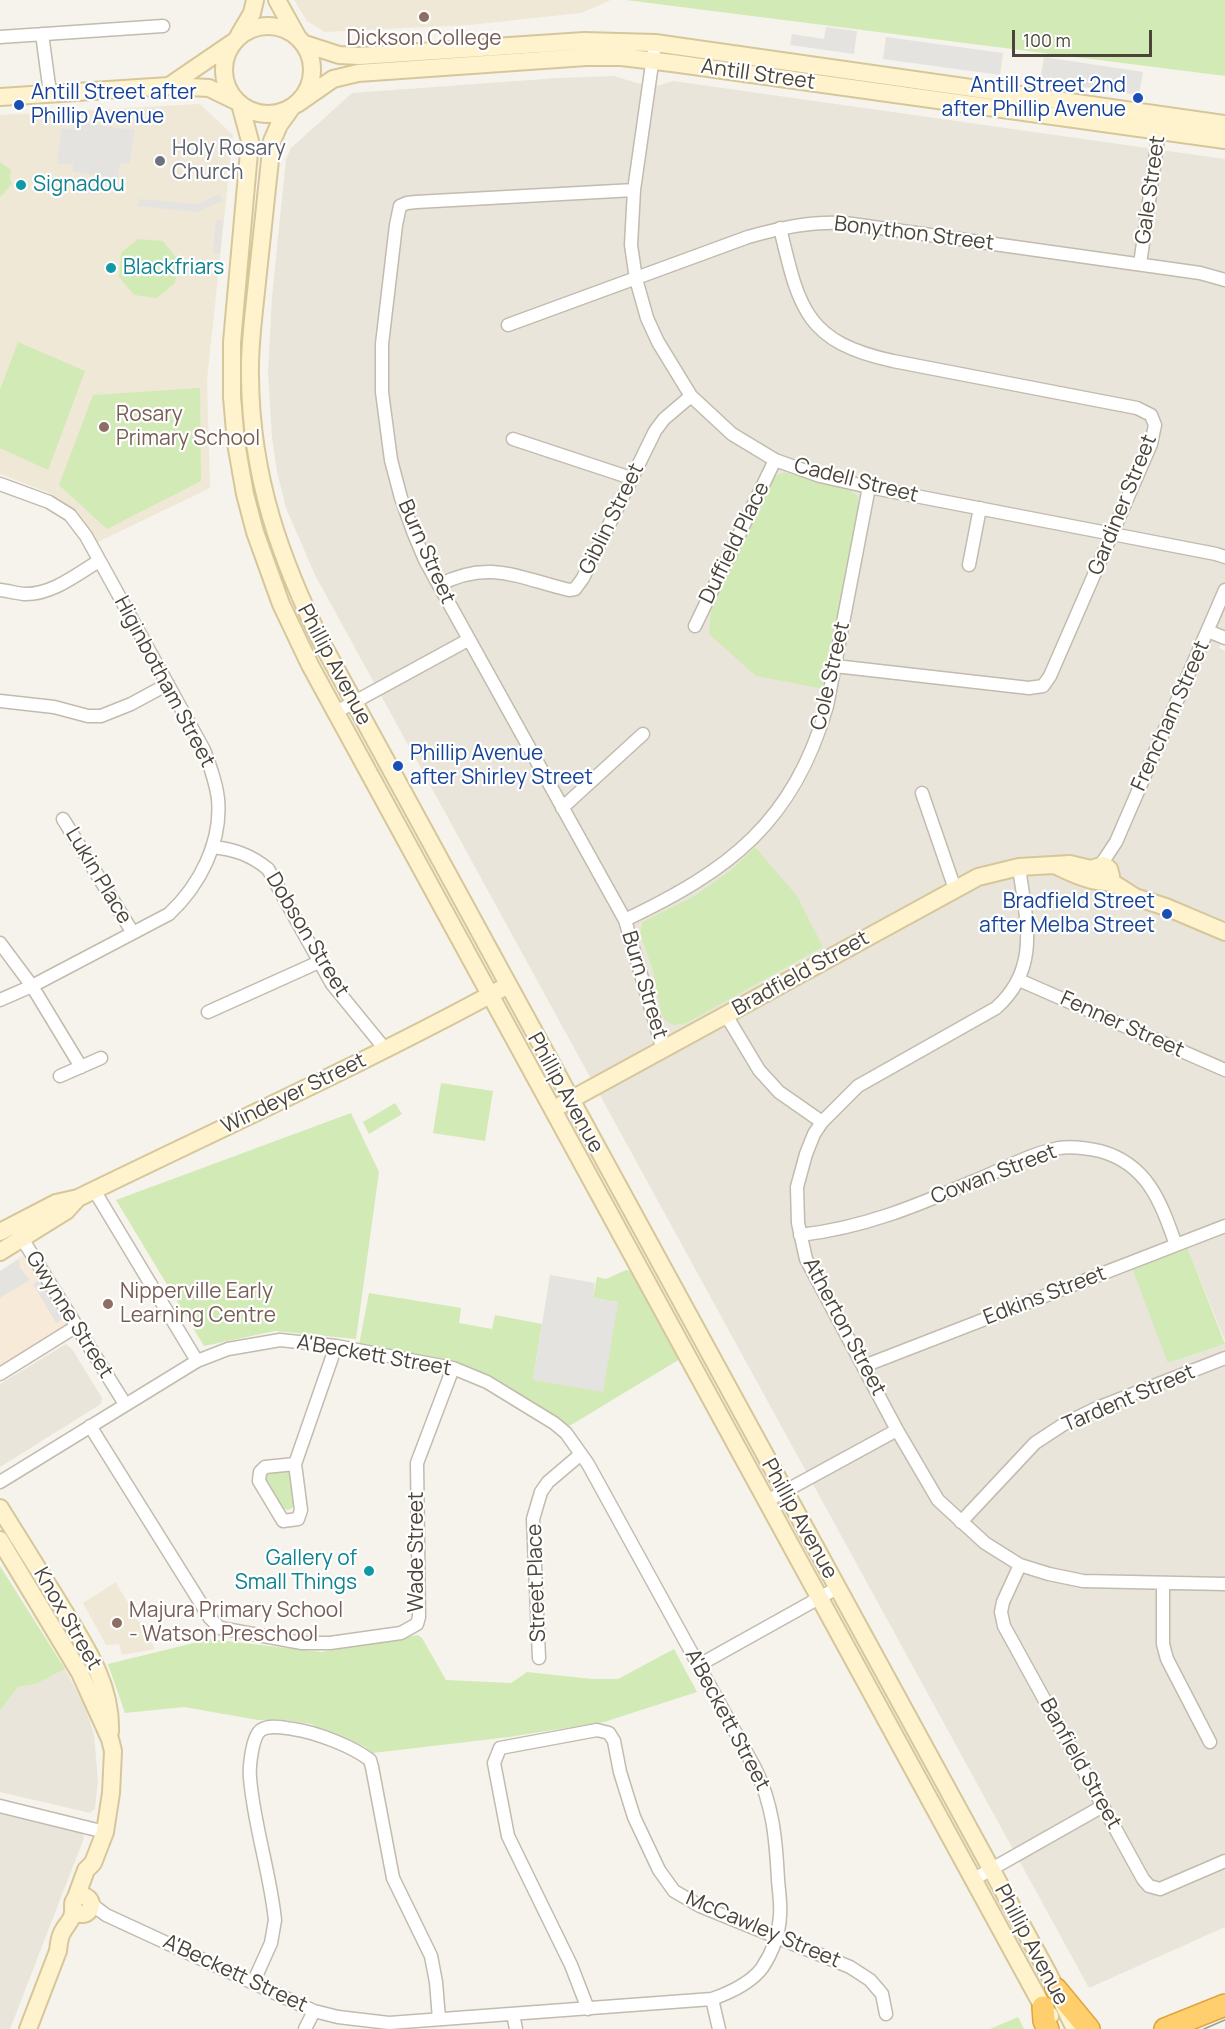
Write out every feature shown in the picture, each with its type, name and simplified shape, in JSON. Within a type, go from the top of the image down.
[{"type":"highway","points":[[1056,1989],[1089,2029]]},
{"type":"highway","points":[[1165,2029],[1225,2005]]},
{"type":"highway","points":[[1042,2007],[1048,2029]]},
{"type":"main road","points":[[239,103],[231,95],[224,78],[225,59],[234,40],[252,13],[255,0]]},
{"type":"main road","points":[[0,97],[169,86],[209,88],[252,111],[276,113],[294,105],[305,94],[312,78],[312,60],[277,0]]},
{"type":"main road","points":[[169,86],[246,31],[264,25],[282,27],[301,40]]},
{"type":"main road","name":"Antill Street","points":[[301,40],[339,55],[360,56],[584,41],[1160,123],[1225,140]]},
{"type":"main road","name":"Antill Street","points":[[294,105],[333,79],[358,73],[654,52]]},
{"type":"main road","name":"Phillip Avenue","points":[[239,103],[249,141],[232,342],[232,397],[236,443],[245,494],[268,572],[281,604],[336,712],[1042,2007],[1058,2029]]},
{"type":"main road","name":"Phillip Avenue","points":[[294,105],[279,125],[272,141],[251,342],[250,377],[260,476],[284,560],[303,605],[354,703],[991,1869],[1075,2029]]},
{"type":"main road","name":"Antill Street","points":[[1160,123],[1225,124]]},
{"type":"main road","name":"Bradfield Street","points":[[553,1109],[955,889],[987,874],[1019,867],[1070,864],[1103,873],[1124,882],[1166,907],[1225,932]]},
{"type":"main road","name":"Windeyer Street","points":[[0,1251],[12,1232],[56,1203],[78,1198],[385,1049],[507,986]]},
{"type":"main road","name":"Knox Street","points":[[0,1508],[95,1663],[107,1695],[111,1716],[110,1739],[114,1766],[105,1832],[93,1863],[93,1874],[83,1906],[67,1941],[58,1951],[28,2029]]},
{"type":"main road","name":"Knox Street","points":[[0,1540],[80,1673],[110,1739]]},
{"type":"street","points":[[0,37],[163,26]]},
{"type":"street","points":[[42,34],[50,93]]},
{"type":"street","name":"Cadell Street","points":[[654,52],[634,190],[631,245],[636,279],[647,318],[671,365],[691,396],[732,434],[775,460],[820,476],[1225,557]]},
{"type":"street","name":"Gale Street","points":[[1140,264],[1160,123]]},
{"type":"street","name":"Burn Street","points":[[634,190],[416,202],[400,207],[382,344],[382,392],[391,460],[414,534],[468,640],[625,920],[663,1050]]},
{"type":"street","name":"Bonython Street","points":[[508,325],[748,237],[780,228],[820,222],[845,223],[1140,264],[1200,273],[1225,280]]},
{"type":"street","name":"Gardiner Street","points":[[780,228],[799,300],[816,324],[847,348],[893,361],[1137,408],[1151,415],[1155,425],[1151,444],[1050,676],[1043,686],[1029,688],[835,666]]},
{"type":"street","name":"Giblin Street","points":[[439,585],[465,573],[492,571],[569,590],[575,589],[583,578],[659,425],[691,396]]},
{"type":"street","points":[[513,439],[631,478]]},
{"type":"street","name":"Duffield Place","points":[[695,626],[775,460]]},
{"type":"street","name":"Higinbotham Street","points":[[0,484],[49,502],[70,515],[86,536],[204,750],[218,798],[218,817],[212,847],[204,867],[182,902],[169,914],[32,986],[0,1000]]},
{"type":"street","name":"Cole Street","points":[[625,920],[713,871],[746,846],[772,817],[796,784],[818,736],[827,706],[869,487]]},
{"type":"street","points":[[969,565],[980,508]]},
{"type":"street","points":[[0,590],[25,594],[41,592],[55,587],[99,561]]},
{"type":"street","name":"Frencham Street","points":[[1103,873],[1225,590]]},
{"type":"street","points":[[1208,631],[1225,638]]},
{"type":"street","points":[[336,712],[468,640]]},
{"type":"street","points":[[0,700],[54,707],[88,716],[101,716],[131,704],[168,684]]},
{"type":"street","points":[[562,808],[644,734]]},
{"type":"street","points":[[922,793],[955,889]]},
{"type":"street","name":"Lukin Place","points":[[63,819],[133,933]]},
{"type":"street","name":"Dobson Street","points":[[212,847],[240,852],[257,860],[268,869],[332,984],[385,1049]]},
{"type":"street","name":"Atherton Street","points":[[1019,867],[1028,930],[1028,948],[1019,980],[1007,998],[996,1008],[858,1086],[822,1122],[806,1154],[797,1186],[797,1212],[806,1259],[897,1430],[938,1500],[985,1543],[1020,1565],[1083,1581],[1225,1584]]},
{"type":"street","points":[[0,943],[32,986],[81,1067]]},
{"type":"street","points":[[208,1012],[319,962]]},
{"type":"street","name":"Fenner Street","points":[[1019,980],[1225,1070]]},
{"type":"street","points":[[726,1015],[759,1070],[779,1092],[822,1122]]},
{"type":"street","points":[[60,1076],[100,1058]]},
{"type":"street","name":"Cowan Street","points":[[800,1235],[873,1221],[976,1181],[1022,1160],[1059,1148],[1077,1147],[1110,1154],[1138,1172],[1157,1196],[1176,1245]]},
{"type":"street","points":[[94,1190],[197,1361]]},
{"type":"street","name":"Edkins Street","points":[[864,1366],[1225,1226]]},
{"type":"street","name":"Gwynne Street","points":[[12,1232],[76,1326],[125,1404]]},
{"type":"street","points":[[0,1374],[76,1326]]},
{"type":"street","name":"A'Beckett Street","points":[[0,1482],[197,1361],[228,1349],[280,1340],[336,1346],[453,1368],[487,1382],[554,1423],[566,1433],[581,1454],[756,1768],[770,1802],[775,1826],[780,1917],[773,1949],[760,1970],[746,1983],[712,2000],[389,2023],[338,2017],[314,2011],[83,1906]]},
{"type":"street","points":[[295,1464],[265,1467],[260,1472],[259,1481],[283,1521],[298,1519],[301,1510],[295,1464],[336,1346]]},
{"type":"street","name":"Tardent Street","points":[[961,1522],[1035,1443],[1064,1424],[1097,1408],[1225,1358]]},
{"type":"street","name":"Wade Street","points":[[90,1426],[210,1618],[220,1628],[316,1644],[387,1636],[402,1633],[417,1624],[419,1617],[417,1463],[453,1368]]},
{"type":"street","points":[[768,1501],[897,1430]]},
{"type":"street","name":"Street Place","points":[[539,1658],[533,1519],[541,1492],[548,1482],[581,1454]]},
{"type":"street","name":"Banfield Street","points":[[1020,1565],[1003,1602],[1001,1612],[1004,1626],[1143,1879],[1149,1886],[1160,1889],[1225,1861]]},
{"type":"street","points":[[1163,1583],[1163,1644],[1167,1659],[1210,1742]]},
{"type":"street","points":[[699,1665],[837,1588]]},
{"type":"street","points":[[253,1983],[271,1943],[274,1920],[250,1779],[255,1738],[260,1731],[275,1727],[316,1733],[370,1760],[393,1878],[434,1965],[439,2019]]},
{"type":"street","name":"McCawley Street","points":[[588,2008],[571,1965],[508,1836],[494,1763],[500,1748],[597,1730],[609,1734],[614,1741],[620,1772],[634,1817],[666,1881],[674,1891],[699,1906],[850,1967],[870,1980],[882,1994],[886,2014]]},
{"type":"street","points":[[0,1806],[105,1832]]},
{"type":"street","points":[[974,1879],[1103,1806]]},
{"type":"street","points":[[712,2000],[719,2029]]},
{"type":"street","points":[[305,2029],[314,2011]]},
{"type":"street","points":[[513,2014],[516,2029]]},
{"type":"shaded area","name":"Dickson College","points":[[294,0],[611,0],[581,13],[469,25],[325,32],[307,21]]},
{"type":"shaded area","points":[[826,27],[857,31],[854,54],[790,45],[792,34],[824,39]]},
{"type":"shaded area","points":[[886,37],[1003,53],[1000,75],[883,59]]},
{"type":"shaded area","points":[[1044,57],[1143,72],[1139,95],[1040,81]]},
{"type":"shaded area","points":[[614,76],[657,86],[673,81],[1225,159],[1225,633],[1219,648],[1225,651],[1225,1341],[1188,1249],[1168,1363],[1225,1344],[1225,1927],[1089,1988],[315,575],[286,508],[277,472],[272,437],[268,373],[272,297],[286,159],[291,148],[352,93]],"holes":[[[784,472],[846,488],[857,495],[775,476]],[[755,847],[823,947],[687,1023],[653,972],[640,934],[642,922],[694,896],[731,870]]]},
{"type":"shaded area","points":[[200,104],[233,135],[207,380],[210,488],[96,543],[78,514],[47,492],[0,474],[0,115]]},
{"type":"shaded area","points":[[79,123],[135,130],[129,164],[120,163],[118,178],[73,172],[73,165],[57,163],[62,128],[78,130]]},
{"type":"shaded area","points":[[220,194],[223,201],[196,212],[138,206],[139,199],[196,204]]},
{"type":"shaded area","points":[[216,220],[223,221],[220,254],[213,253]]},
{"type":"shaded area","points":[[26,1253],[71,1326],[0,1369],[0,1271]]},
{"type":"shaded area","points":[[19,1259],[20,1268],[30,1280],[0,1298],[0,1271]]},
{"type":"shaded area","points":[[550,1275],[595,1283],[593,1298],[618,1302],[603,1392],[533,1380]]},
{"type":"shaded area","points":[[39,1280],[63,1319],[56,1323],[33,1284]]},
{"type":"shaded area","points":[[66,1344],[72,1349],[102,1398],[101,1404],[0,1467],[0,1384]]},
{"type":"shaded area","name":"Majura Primary School - Watson Preschool","points":[[116,1582],[155,1649],[122,1655],[119,1644],[106,1645],[83,1603]]},
{"type":"shaded area","points":[[65,1669],[85,1707],[94,1734],[98,1781],[95,1809],[90,1813],[0,1792],[0,1711],[18,1687],[36,1684]]},
{"type":"shaded area","points":[[0,1811],[81,1831],[84,1838],[10,2029],[0,2029]]},
{"type":"green space","points":[[626,0],[1225,0],[1225,76]]},
{"type":"green space","points":[[0,162],[11,170],[12,184],[0,197]]},
{"type":"green space","points":[[138,239],[163,241],[178,260],[175,283],[157,298],[134,295],[119,277],[121,253]]},
{"type":"green space","points":[[18,342],[85,371],[48,470],[0,448],[0,390]]},
{"type":"green space","points":[[200,388],[201,481],[107,529],[59,485],[93,395]]},
{"type":"green space","points":[[784,472],[847,488],[857,495],[859,502],[824,689],[756,676],[709,634],[711,611],[775,476]]},
{"type":"green space","points":[[755,847],[797,896],[823,947],[687,1023],[673,1025],[664,1019],[661,1012],[653,972],[640,934],[642,922],[694,896],[731,870]]},
{"type":"green space","points":[[441,1083],[493,1091],[485,1141],[433,1133]]},
{"type":"green space","points":[[395,1103],[402,1114],[369,1134],[363,1122]]},
{"type":"green space","points":[[351,1113],[379,1172],[356,1339],[275,1331],[204,1346],[116,1200]]},
{"type":"green space","points":[[1188,1249],[1225,1344],[1168,1363],[1132,1268]]},
{"type":"green space","points":[[626,1270],[634,1272],[680,1359],[566,1428],[511,1389],[481,1373],[428,1356],[359,1345],[369,1293],[461,1308],[459,1323],[492,1329],[495,1315],[542,1324],[533,1380],[617,1302],[593,1298],[597,1277],[606,1279]]},
{"type":"green space","points":[[267,1471],[290,1471],[295,1504],[288,1510],[281,1508],[265,1482]]},
{"type":"green space","points":[[0,1566],[65,1669],[36,1684],[18,1687],[0,1711]]},
{"type":"green space","points":[[418,1635],[422,1638],[446,1680],[511,1683],[527,1672],[592,1679],[618,1679],[674,1649],[697,1692],[604,1722],[509,1737],[373,1753],[364,1746],[311,1724],[285,1720],[258,1720],[184,1707],[125,1713],[108,1664],[210,1639],[321,1652]]},
{"type":"green space","points":[[1018,2017],[1024,2029],[990,2029]]},
{"type":"tram line","points":[[1204,2029],[1225,2020]]},
{"type":"place","name":"Dickson College","points":[[424,17]]},
{"type":"place","name":"Antill Street 2nd after Phillip Avenue","points":[[1138,98]]},
{"type":"place","name":"Antill Street after Phillip Avenue","points":[[19,105]]},
{"type":"place","name":"Holy Rosary Church","points":[[160,161]]},
{"type":"place","name":"Signadou","points":[[21,185]]},
{"type":"place","name":"Blackfriars","points":[[111,268]]},
{"type":"place","name":"Rosary Primary School","points":[[104,427]]},
{"type":"place","name":"Phillip Avenue after Shirley Street","points":[[398,766]]},
{"type":"place","name":"Bradfield Street after Melba Street","points":[[1167,914]]},
{"type":"place","name":"Nipperville Early Learning Centre","points":[[108,1304]]},
{"type":"place","name":"Gallery of Small Things","points":[[369,1571]]},
{"type":"place","name":"Majura Primary School - Watson Preschool","points":[[117,1623]]}]
